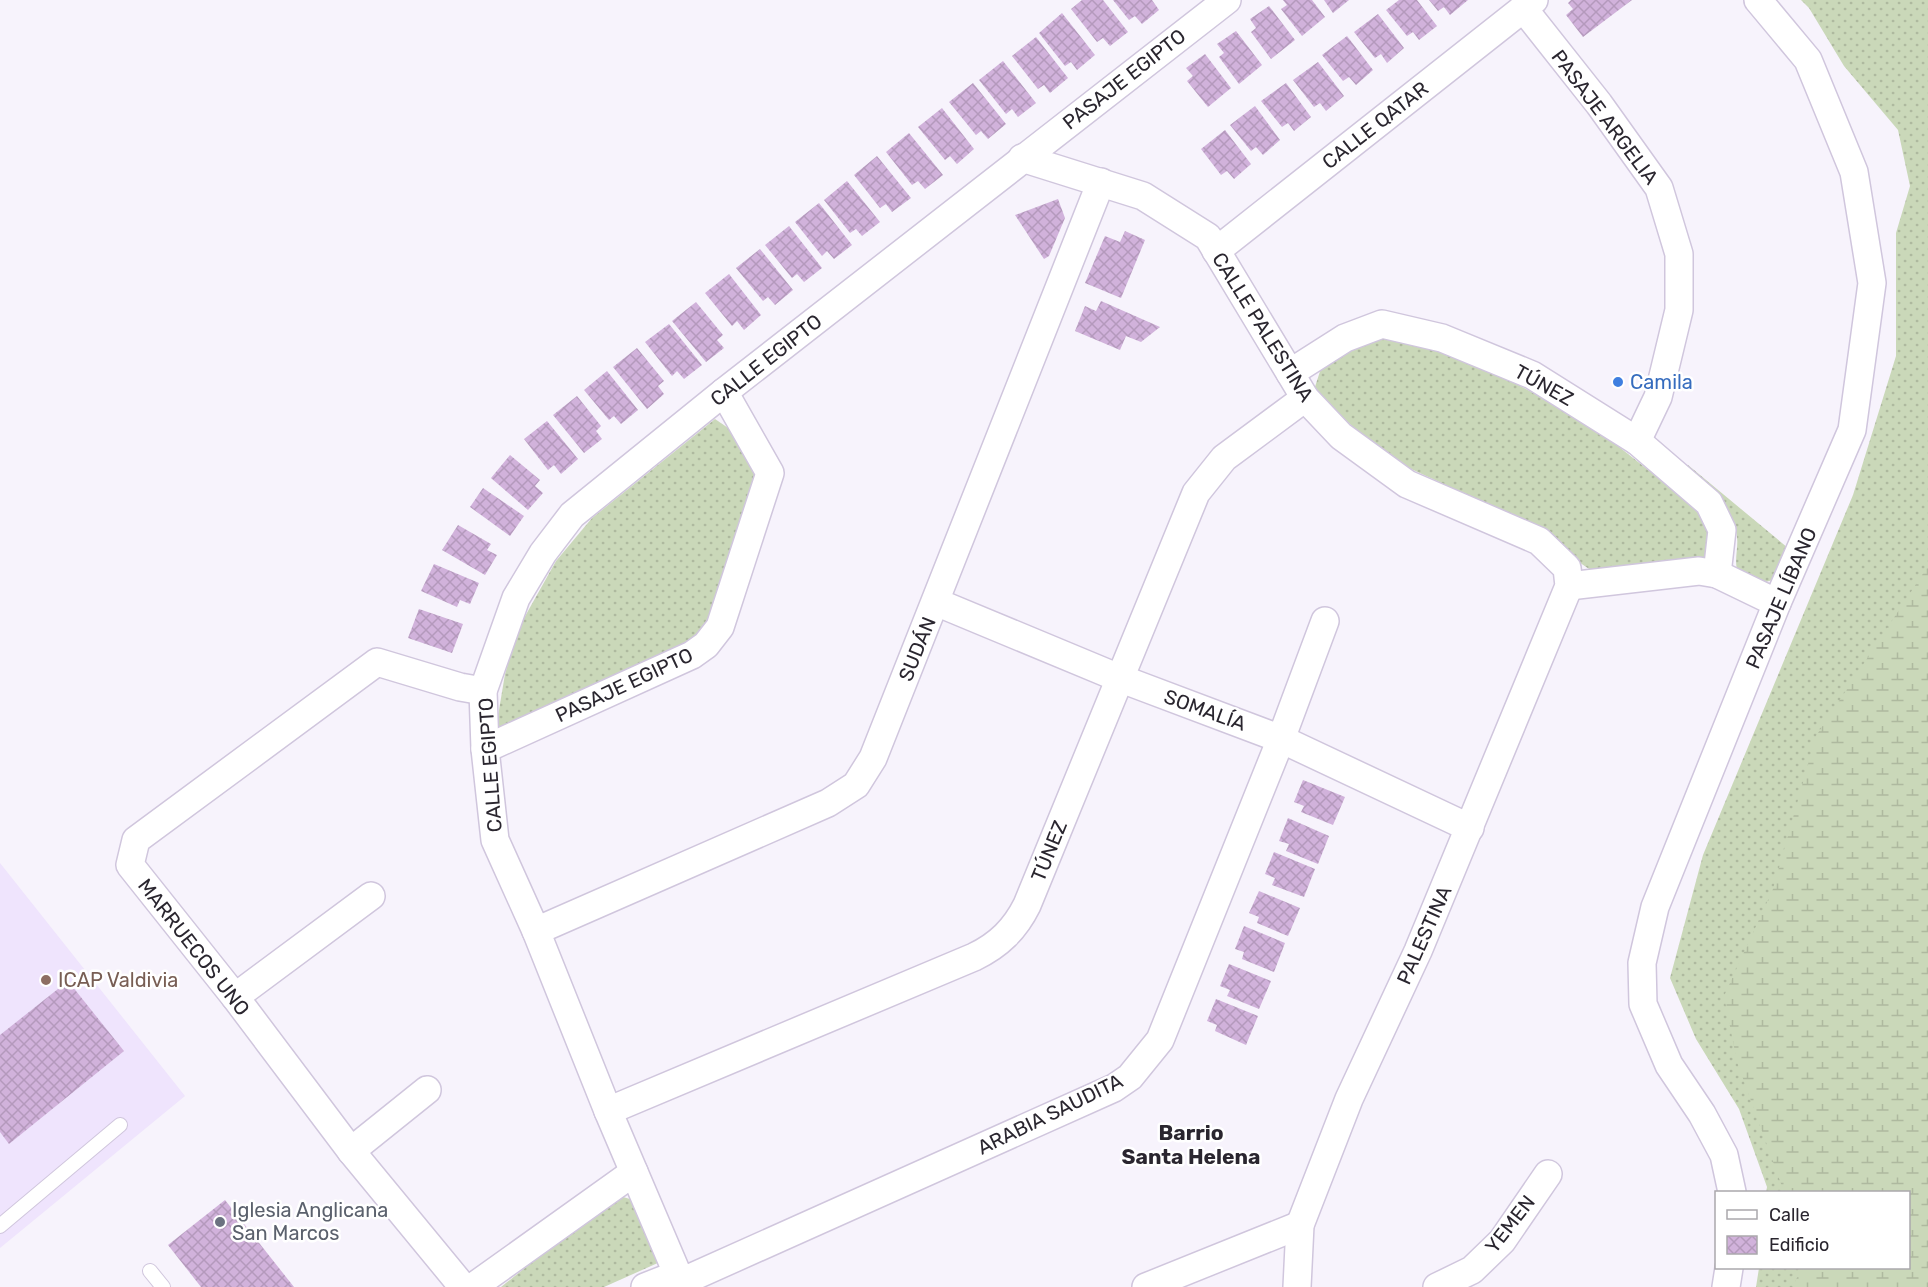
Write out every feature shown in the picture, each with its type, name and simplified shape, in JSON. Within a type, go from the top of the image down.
[{"type":"street","name":"PASAJE EGIPTO","points":[[1022,158],[1227,0]]},
{"type":"street","name":"PASAJE LÍBANO","points":[[1732,1191],[1724,1155],[1702,1114],[1669,1065],[1643,1004],[1642,963],[1655,907],[1777,603],[1852,430],[1872,283],[1854,172],[1808,60],[1758,0]]},
{"type":"street","name":"CALLE QATAR","points":[[1216,251],[1529,4]]},
{"type":"street","name":"PASAJE ARGELIA","points":[[1529,4],[1659,188],[1679,254],[1679,310],[1658,397],[1637,441]]},
{"type":"street","name":"CALLE PALESTINA","points":[[1022,158],[1143,196],[1208,237],[1305,398],[1341,436],[1407,484],[1539,541],[1567,568],[1569,586]]},
{"type":"street","name":"CALLE EGIPTO","points":[[680,1281],[608,1111],[536,931],[495,840],[485,749],[483,691],[516,598],[543,553],[572,515],[724,392],[1022,158]]},
{"type":"street","name":"SUDÁN","points":[[536,931],[828,803],[856,785],[873,758],[1101,182]]},
{"type":"street","name":"TÚNEZ","points":[[1290,373],[1345,338],[1382,324],[1442,338],[1532,375],[1637,441],[1709,503],[1722,530],[1717,574]]},
{"type":"street","name":"PASAJE EGIPTO","points":[[485,749],[693,655],[706,645],[720,627],[770,473],[724,392]]},
{"type":"street","name":"TÚNEZ","points":[[608,1111],[974,957],[999,942],[1011,931],[1027,905],[1196,493],[1224,458],[1305,398]]},
{"type":"street","points":[[1569,586],[1699,571],[1717,574],[1777,603]]},
{"type":"street","name":"PALESTINA","points":[[1297,1287],[1300,1225],[1348,1099],[1418,951],[1569,586]]},
{"type":"street","name":"SOMALÍA","points":[[936,602],[1119,678],[1281,739],[1470,828]]},
{"type":"street","name":"ARABIA SAUDITA","points":[[645,1287],[680,1281],[1114,1088],[1130,1077],[1160,1040],[1281,739],[1325,621]]},
{"type":"street","name":"MARRUECOS UNO","points":[[463,1287],[351,1151],[130,865],[136,840],[377,662],[460,687],[483,691]]},
{"type":"street","points":[[235,998],[371,896]]},
{"type":"street","points":[[351,1151],[428,1090]]},
{"type":"street","points":[[473,1287],[634,1172]]},
{"type":"street","name":"YEMEN","points":[[1437,1287],[1472,1270],[1502,1241],[1548,1174]]},
{"type":"street","points":[[1146,1287],[1300,1225]]},
{"type":"street","points":[[1726,1287],[1729,1269]]},
{"type":"lane","points":[[0,1226],[120,1125]]},
{"type":"lane","points":[[150,1271],[163,1287]]},
{"type":"shaded area","name":"ICAP Valdivia","points":[[0,863],[185,1096],[0,1248]]},
{"type":"green space","points":[[1801,0],[1928,0],[1928,1287],[1756,1287],[1759,1269],[1910,1269],[1910,1191],[1766,1191],[1767,1187],[1739,1109],[1696,1039],[1670,978],[1703,855],[1853,495],[1896,356],[1896,233],[1910,186],[1898,130],[1844,66],[1809,8]]},
{"type":"green space","points":[[1368,335],[1406,338],[1501,376],[1585,420],[1704,514],[1714,529],[1711,553],[1700,563],[1592,571],[1573,558],[1543,530],[1411,469],[1374,447],[1314,390],[1323,362]]},
{"type":"green space","points":[[715,419],[731,430],[762,475],[716,612],[698,637],[508,727],[496,728],[505,674],[519,627],[556,561],[592,518]]},
{"type":"green space","points":[[1688,465],[1788,548],[1776,579],[1759,584],[1738,574],[1737,537],[1733,524],[1715,499],[1686,469]]},
{"type":"green space","points":[[1928,566],[1928,1287],[1793,1287],[1801,1269],[1910,1269],[1910,1191],[1784,1191],[1737,1062],[1724,996],[1773,889],[1816,736]]},
{"type":"green space","points":[[616,1195],[630,1199],[660,1262],[604,1287],[501,1287]]},
{"type":"building","points":[[1082,0],[1103,0],[1128,32],[1110,46],[1103,38],[1097,42],[1071,9]]},
{"type":"building","points":[[1113,0],[1152,0],[1159,10],[1142,24],[1135,16],[1129,20]]},
{"type":"building","points":[[1283,0],[1312,0],[1325,17],[1302,36],[1281,9],[1287,5]]},
{"type":"building","points":[[1324,0],[1349,0],[1333,13]]},
{"type":"building","points":[[1399,0],[1417,0],[1437,26],[1419,40],[1413,32],[1407,36],[1386,10]]},
{"type":"building","points":[[1429,0],[1468,0],[1450,15],[1444,7],[1438,11]]},
{"type":"building","points":[[1571,0],[1632,0],[1583,37],[1566,15],[1573,9],[1568,3]]},
{"type":"building","points":[[1269,6],[1295,40],[1271,59],[1251,32],[1256,28],[1250,19]]},
{"type":"building","points":[[1062,13],[1095,55],[1077,70],[1071,62],[1065,66],[1039,33]]},
{"type":"building","points":[[1378,14],[1404,48],[1387,63],[1381,54],[1375,58],[1354,32]]},
{"type":"building","points":[[1236,31],[1262,65],[1239,84],[1219,57],[1224,53],[1217,44]]},
{"type":"building","points":[[1347,36],[1373,70],[1356,85],[1349,77],[1343,81],[1322,55]]},
{"type":"building","points":[[1036,37],[1068,78],[1050,93],[1044,85],[1038,89],[1012,56]]},
{"type":"building","points":[[1205,54],[1231,88],[1208,107],[1187,81],[1193,76],[1186,68]]},
{"type":"building","points":[[1003,61],[1036,103],[1018,117],[1012,109],[1006,114],[979,80]]},
{"type":"building","points":[[1318,62],[1344,96],[1326,111],[1320,103],[1314,107],[1293,80]]},
{"type":"building","points":[[973,83],[1006,124],[988,139],[981,131],[976,135],[949,102]]},
{"type":"building","points":[[1286,83],[1311,117],[1294,131],[1288,123],[1282,127],[1261,101]]},
{"type":"building","points":[[1255,106],[1280,140],[1263,155],[1256,147],[1251,151],[1230,125]]},
{"type":"building","points":[[942,108],[974,149],[957,164],[950,156],[945,160],[918,127]]},
{"type":"building","points":[[1225,130],[1251,164],[1234,179],[1227,171],[1221,175],[1201,149]]},
{"type":"building","points":[[909,133],[943,175],[925,189],[918,181],[912,185],[886,152]]},
{"type":"building","points":[[877,156],[911,198],[892,212],[886,204],[880,208],[854,175]]},
{"type":"building","points":[[847,181],[880,222],[862,236],[856,229],[850,233],[824,200]]},
{"type":"building","points":[[1058,199],[1065,218],[1049,256],[1044,259],[1015,215]]},
{"type":"building","points":[[819,203],[852,245],[834,259],[827,251],[822,256],[795,222]]},
{"type":"building","points":[[789,226],[822,268],[804,282],[797,274],[792,278],[765,245]]},
{"type":"building","points":[[1125,231],[1145,240],[1121,298],[1085,283],[1105,236],[1120,242]]},
{"type":"building","points":[[760,249],[793,290],[775,305],[768,297],[763,301],[736,268]]},
{"type":"building","points":[[729,274],[761,315],[744,330],[737,321],[732,326],[705,293]]},
{"type":"building","points":[[1101,301],[1160,327],[1141,342],[1126,336],[1120,350],[1075,331],[1085,306],[1096,311]]},
{"type":"building","points":[[696,302],[723,335],[717,340],[724,348],[706,362],[672,321]]},
{"type":"building","points":[[669,324],[702,365],[684,379],[677,371],[672,376],[645,342]]},
{"type":"building","points":[[637,348],[664,381],[658,386],[664,394],[647,409],[613,367]]},
{"type":"building","points":[[607,371],[638,410],[621,424],[614,416],[609,420],[584,390]]},
{"type":"building","points":[[577,396],[601,426],[596,431],[602,439],[584,453],[553,415]]},
{"type":"building","points":[[547,421],[578,459],[561,474],[554,465],[548,470],[524,439]]},
{"type":"building","points":[[510,455],[540,480],[535,486],[543,493],[528,510],[491,478]]},
{"type":"building","points":[[483,488],[524,516],[510,536],[470,507]]},
{"type":"building","points":[[458,525],[491,544],[487,550],[497,555],[485,575],[442,550]]},
{"type":"building","points":[[434,564],[479,583],[470,604],[460,600],[457,607],[421,591]]},
{"type":"building","points":[[419,609],[463,624],[452,653],[408,638]]},
{"type":"building","points":[[1303,780],[1345,797],[1333,825],[1301,812],[1304,806],[1294,802]]},
{"type":"building","points":[[1288,818],[1329,836],[1318,864],[1286,851],[1289,844],[1279,841]]},
{"type":"building","points":[[1274,852],[1315,869],[1304,897],[1272,885],[1275,878],[1265,874]]},
{"type":"building","points":[[1259,891],[1300,908],[1288,936],[1257,923],[1259,917],[1249,913]]},
{"type":"building","points":[[1244,926],[1285,943],[1274,972],[1242,959],[1244,952],[1235,949]]},
{"type":"building","points":[[1229,964],[1271,981],[1259,1009],[1227,996],[1230,990],[1220,986]]},
{"type":"building","points":[[68,981],[124,1051],[9,1144],[0,1132],[0,1035]]},
{"type":"building","points":[[1216,999],[1258,1016],[1246,1045],[1215,1031],[1217,1025],[1207,1021]]},
{"type":"building","name":"Iglesia Anglicana San Marcos","points":[[225,1200],[294,1287],[201,1287],[168,1245]]},
{"type":"place","name":"Camila","points":[[1618,382]]},
{"type":"place","name":"ICAP Valdivia","points":[[46,980]]},
{"type":"place","name":"Iglesia Anglicana San Marcos","points":[[220,1222]]},
{"type":"district","name":"Barrio Santa Helena","points":[[1191,1145]]}]
